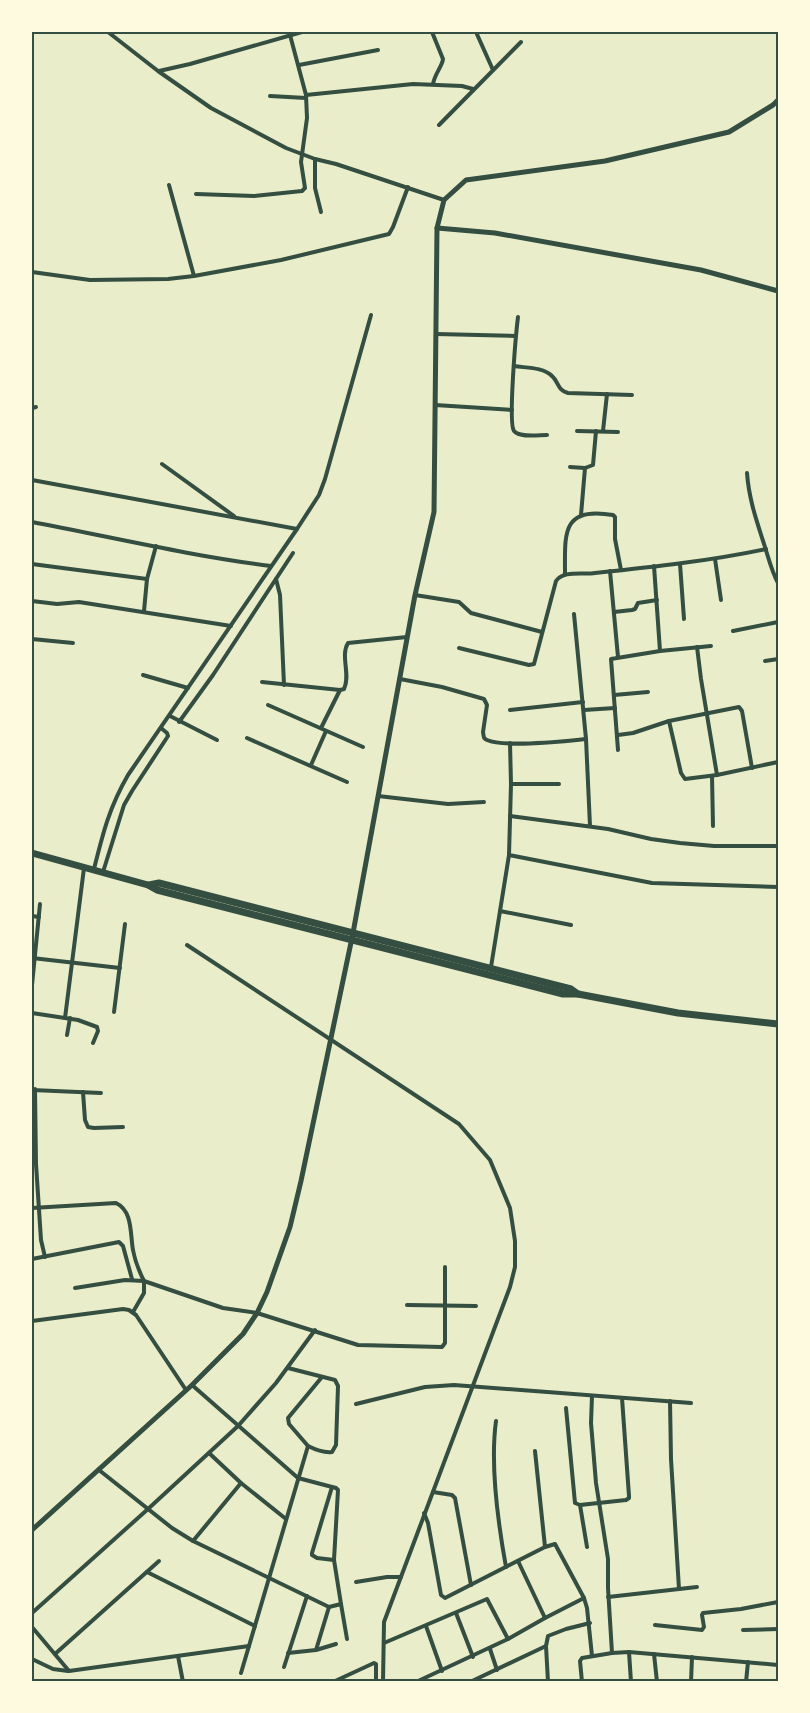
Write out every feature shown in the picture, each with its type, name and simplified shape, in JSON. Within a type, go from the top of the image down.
[{"type":"highway","points":[[32,853],[148,885],[157,890],[491,968],[571,989],[579,994]]},
{"type":"highway","points":[[352,936],[563,994],[579,994],[678,1013],[778,1023]]},
{"type":"street","points":[[108,32],[158,71],[220,113],[256,133],[301,155],[336,164],[444,200]]},
{"type":"street","points":[[158,71],[302,32]]},
{"type":"street","points":[[432,32],[443,59],[433,84]]},
{"type":"street","points":[[476,32],[493,70]]},
{"type":"street","points":[[196,194],[254,196],[304,190],[301,155],[307,118],[306,97],[290,35]]},
{"type":"street","points":[[439,125],[521,42]]},
{"type":"street","points":[[299,65],[378,50]]},
{"type":"street","points":[[270,96],[306,97],[397,85],[433,84],[473,89]]},
{"type":"street","points":[[32,1530],[192,1385],[243,1334],[257,1313],[278,1262],[297,1199],[331,1041],[415,595],[434,512],[437,228],[444,200],[466,180],[605,161],[729,132],[778,100]]},
{"type":"street","points":[[315,159],[315,188],[321,212]]},
{"type":"street","points":[[169,185],[194,276]]},
{"type":"street","points":[[32,272],[90,280],[168,279],[281,260],[389,234],[408,187]]},
{"type":"street","points":[[437,228],[495,233],[701,270],[778,291]]},
{"type":"street","points":[[94,870],[106,820],[115,797],[128,775],[319,495],[371,315]]},
{"type":"street","points":[[518,317],[512,424],[515,432],[520,434],[547,435]]},
{"type":"street","points":[[436,334],[516,336]]},
{"type":"street","points":[[514,366],[551,374],[563,391],[632,395]]},
{"type":"street","points":[[603,431],[606,394]]},
{"type":"street","points":[[435,405],[512,410]]},
{"type":"street","points":[[577,431],[618,432]]},
{"type":"street","points":[[570,467],[585,468],[593,465],[596,431]]},
{"type":"street","points":[[162,464],[235,517]]},
{"type":"street","points":[[581,515],[585,468]]},
{"type":"street","points":[[747,473],[750,499],[778,583]]},
{"type":"street","points":[[32,480],[297,529]]},
{"type":"street","points":[[565,574],[567,533],[573,519],[581,515],[613,515],[615,517],[615,539],[621,570]]},
{"type":"street","points":[[32,522],[219,560],[271,566]]},
{"type":"street","points":[[144,611],[147,579],[156,546]]},
{"type":"street","points":[[459,648],[529,665],[534,664],[557,578],[565,574],[593,574],[680,564],[766,549]]},
{"type":"street","points":[[179,722],[213,675],[293,553]]},
{"type":"street","points":[[715,559],[721,600]]},
{"type":"street","points":[[32,564],[147,579]]},
{"type":"street","points":[[680,564],[684,619]]},
{"type":"street","points":[[654,566],[660,651]]},
{"type":"street","points":[[610,571],[618,657]]},
{"type":"street","points":[[276,579],[280,595],[284,685]]},
{"type":"street","points":[[415,595],[459,602],[471,613],[542,632]]},
{"type":"street","points":[[614,612],[633,610],[638,603],[657,600]]},
{"type":"street","points":[[32,602],[57,604],[79,602],[231,626]]},
{"type":"street","points":[[574,614],[584,710],[590,826]]},
{"type":"street","points":[[732,631],[778,622]]},
{"type":"street","points":[[310,765],[340,690],[344,688],[347,681],[345,648],[348,643],[407,637]]},
{"type":"street","points":[[32,639],[73,643]]},
{"type":"street","points":[[618,750],[611,659],[711,646]]},
{"type":"street","points":[[697,647],[715,775],[713,826]]},
{"type":"street","points":[[765,661],[778,659]]},
{"type":"street","points":[[143,675],[189,688]]},
{"type":"street","points":[[400,679],[442,687],[484,699],[487,705],[484,736],[488,740],[510,743],[586,739]]},
{"type":"street","points":[[262,682],[340,690]]},
{"type":"street","points":[[614,695],[648,692]]},
{"type":"street","points":[[510,710],[583,702]]},
{"type":"street","points":[[268,705],[363,747]]},
{"type":"street","points":[[584,710],[615,708]]},
{"type":"street","points":[[617,735],[633,733],[669,721],[737,708],[741,709],[752,768]]},
{"type":"street","points":[[170,716],[217,740]]},
{"type":"street","points":[[669,721],[683,777],[689,779],[715,775],[778,762]]},
{"type":"street","points":[[103,873],[124,805],[168,736],[161,729]]},
{"type":"street","points":[[247,738],[347,782]]},
{"type":"street","points":[[491,968],[509,855],[510,743]]},
{"type":"street","points":[[511,784],[559,784]]},
{"type":"street","points":[[378,796],[448,804],[484,802]]},
{"type":"street","points":[[510,816],[590,826],[680,843],[714,846],[778,846]]},
{"type":"street","points":[[509,855],[652,883],[778,887]]},
{"type":"street","points":[[67,1035],[84,868]]},
{"type":"street","points":[[32,985],[40,904]]},
{"type":"street","points":[[500,911],[571,925]]},
{"type":"street","points":[[32,916],[39,917]]},
{"type":"street","points":[[114,1012],[125,924]]},
{"type":"street","points":[[188,945],[459,1124],[490,1160],[510,1208],[515,1241],[514,1267],[510,1287],[384,1622],[383,1682]]},
{"type":"street","points":[[33,958],[120,968]]},
{"type":"street","points":[[32,1012],[67,1018],[96,1027],[98,1031],[93,1043]]},
{"type":"street","points":[[45,1257],[34,1164],[33,1090],[101,1093]]},
{"type":"street","points":[[83,1092],[84,1120],[88,1127],[123,1127]]},
{"type":"street","points":[[32,1208],[117,1203],[122,1205],[129,1218],[133,1250],[144,1281],[144,1293],[133,1312]]},
{"type":"street","points":[[32,1259],[119,1242],[123,1246],[132,1279]]},
{"type":"street","points":[[75,1288],[132,1279],[223,1308],[257,1313],[358,1345],[439,1347],[445,1342],[446,1268]]},
{"type":"street","points":[[407,1305],[476,1306]]},
{"type":"street","points":[[32,1321],[123,1309],[133,1312],[186,1390]]},
{"type":"street","points":[[32,1613],[238,1426],[288,1368],[315,1330]]},
{"type":"street","points":[[288,1368],[335,1380],[338,1386],[336,1445],[332,1452],[315,1450],[308,1446],[289,1424],[288,1418],[322,1377]]},
{"type":"street","points":[[192,1385],[298,1478],[336,1488],[339,1493],[334,1560],[347,1639]]},
{"type":"street","points":[[356,1404],[425,1387],[454,1385],[691,1403]]},
{"type":"street","points":[[592,1396],[591,1423],[598,1503],[608,1559],[612,1653]]},
{"type":"street","points":[[566,1408],[577,1505],[626,1500],[629,1498],[622,1398]]},
{"type":"street","points":[[670,1401],[671,1468],[679,1589]]},
{"type":"street","points":[[496,1421],[494,1464],[506,1566]]},
{"type":"street","points":[[240,1673],[308,1446]]},
{"type":"street","points":[[535,1451],[545,1547]]},
{"type":"street","points":[[209,1453],[286,1520]]},
{"type":"street","points":[[99,1470],[172,1528],[193,1541],[329,1607],[341,1604]]},
{"type":"street","points":[[193,1541],[241,1483]]},
{"type":"street","points":[[332,1487],[312,1553],[314,1557],[334,1560]]},
{"type":"street","points":[[433,1492],[452,1495],[455,1498],[471,1585]]},
{"type":"street","points":[[580,1505],[588,1548]]},
{"type":"street","points":[[424,1513],[443,1597],[545,1547],[556,1545],[584,1598],[590,1623],[592,1656]]},
{"type":"street","points":[[55,1654],[159,1561]]},
{"type":"street","points":[[518,1561],[545,1618]]},
{"type":"street","points":[[147,1572],[255,1626]]},
{"type":"street","points":[[356,1582],[401,1577]]},
{"type":"street","points":[[608,1597],[697,1587]]},
{"type":"street","points":[[284,1667],[307,1596]]},
{"type":"street","points":[[416,1682],[427,1679],[508,1640],[584,1598]]},
{"type":"street","points":[[384,1643],[487,1599],[508,1640]]},
{"type":"street","points":[[655,1625],[702,1630],[704,1627],[703,1613],[741,1610],[778,1602]]},
{"type":"street","points":[[316,1650],[329,1607]]},
{"type":"street","points":[[456,1613],[472,1657]]},
{"type":"street","points":[[548,1682],[546,1646],[548,1636],[590,1623]]},
{"type":"street","points":[[426,1626],[442,1671]]},
{"type":"street","points":[[32,1627],[69,1671]]},
{"type":"street","points":[[743,1630],[778,1629]]},
{"type":"street","points":[[288,1653],[316,1650],[336,1644]]},
{"type":"street","points":[[32,1659],[52,1669],[69,1671],[249,1646]]},
{"type":"street","points":[[470,1682],[546,1646]]},
{"type":"street","points":[[490,1648],[497,1670]]},
{"type":"street","points":[[629,1652],[630,1682]]},
{"type":"street","points":[[582,1682],[580,1661],[584,1657],[612,1653],[629,1652],[778,1665]]},
{"type":"street","points":[[654,1654],[657,1682]]},
{"type":"street","points":[[178,1656],[183,1682]]},
{"type":"street","points":[[691,1682],[692,1657]]},
{"type":"street","points":[[746,1682],[748,1662]]},
{"type":"street","points":[[333,1682],[374,1663],[376,1664],[376,1682]]}]
